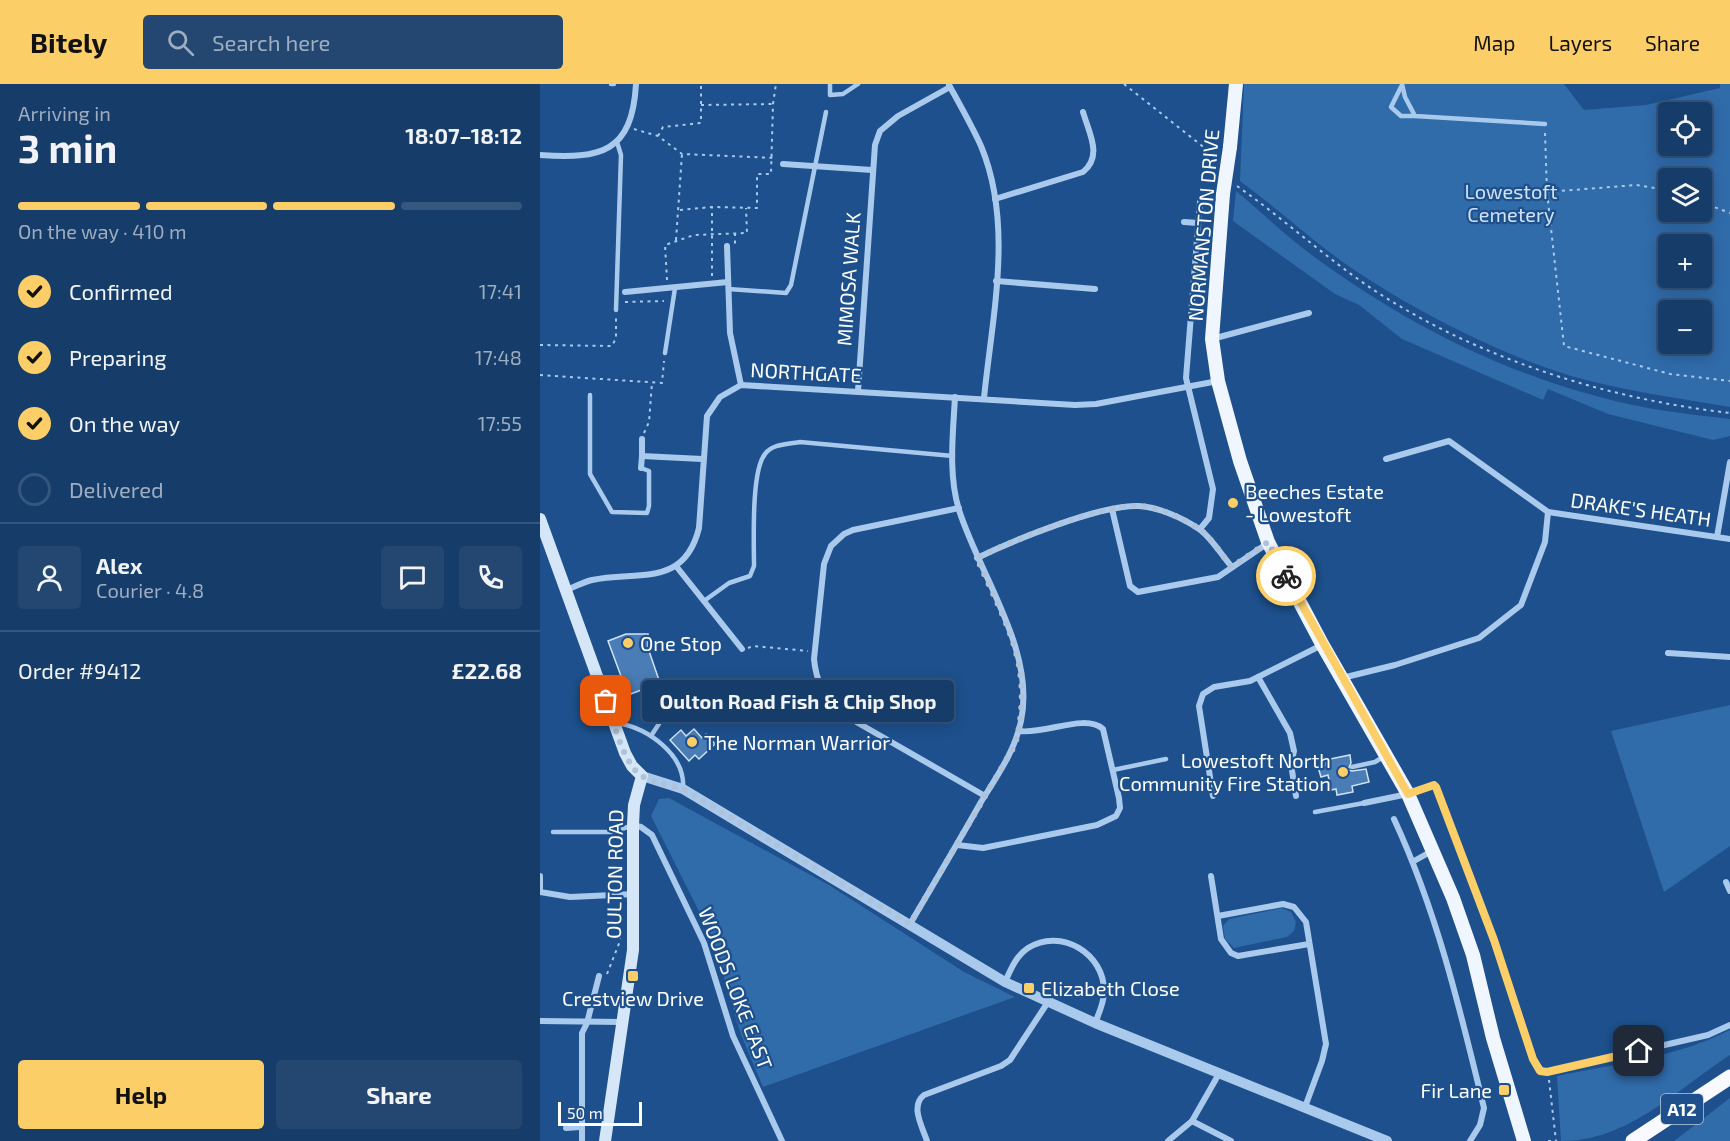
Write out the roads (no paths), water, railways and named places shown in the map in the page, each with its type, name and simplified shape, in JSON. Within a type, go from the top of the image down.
[{"type":"highway","name":"A12","points":[[1633,1141],[1730,1077]]},
{"type":"main road","name":"NORMANSTON DRIVE","points":[[1236,84],[1223,194],[1212,339],[1218,381],[1243,471],[1268,542],[1322,644],[1408,794],[1453,897],[1473,955],[1513,1108],[1525,1140]]},
{"type":"main road","points":[[540,519],[614,723],[632,766],[642,776]]},
{"type":"main road","name":"OULTON ROAD","points":[[605,1141],[633,950],[634,805],[642,776]]},
{"type":"street","points":[[540,155],[588,155],[598,153],[616,142],[628,127],[635,106],[636,84]]},
{"type":"street","points":[[949,85],[982,147],[995,199],[999,237],[984,398]]},
{"type":"street","name":"MIMOSA WALK","points":[[858,391],[875,145],[880,131],[898,116],[949,85]]},
{"type":"street","points":[[995,199],[1083,172],[1092,164],[1095,153],[1083,112]]},
{"type":"street","points":[[783,164],[872,170]]},
{"type":"street","points":[[1200,202],[1186,387],[1213,489],[1209,518],[1200,529]]},
{"type":"street","points":[[1184,222],[1198,223]]},
{"type":"street","points":[[727,246],[730,333],[741,386]]},
{"type":"street","points":[[996,281],[1095,289]]},
{"type":"street","points":[[625,292],[712,284],[728,286]]},
{"type":"street","points":[[1212,339],[1309,313]]},
{"type":"street","name":"NORTHGATE","points":[[676,566],[696,542],[707,416],[712,405],[720,397],[741,386],[984,398],[1050,404],[1096,404],[1218,381]]},
{"type":"street","points":[[910,924],[1015,745],[1024,691],[1019,659],[958,508],[952,456],[956,397]]},
{"type":"street","points":[[641,468],[642,439]]},
{"type":"street","points":[[1342,678],[1395,665],[1479,638],[1521,605],[1545,542],[1548,512],[1449,441],[1386,459]]},
{"type":"street","points":[[642,456],[702,459]]},
{"type":"street","points":[[1718,537],[1730,462]]},
{"type":"street","points":[[977,558],[1019,538],[1112,509],[1139,506],[1168,513],[1200,529],[1232,567]]},
{"type":"street","points":[[958,508],[853,530],[836,541],[826,554],[814,651],[819,683],[825,696],[839,712],[985,796]]},
{"type":"street","points":[[1112,509],[1130,586],[1138,592],[1218,577],[1268,542]]},
{"type":"street","name":"DRAKE'S HEATH","points":[[1548,512],[1730,539]]},
{"type":"street","points":[[566,591],[592,580],[653,575],[676,566],[742,649]]},
{"type":"street","points":[[1213,796],[1200,700],[1214,687],[1258,677],[1322,644]]},
{"type":"street","points":[[1668,652],[1730,657]]},
{"type":"street","points":[[1258,677],[1290,733],[1294,752],[1291,764],[1296,796]]},
{"type":"street","points":[[957,845],[983,848],[1108,821],[1116,816],[1120,808],[1107,737],[1096,723],[1087,722],[1033,732],[1019,730]]},
{"type":"street","points":[[642,776],[683,789],[1005,982],[1095,1023],[1387,1141]]},
{"type":"street","points":[[1364,803],[1408,794],[1434,785],[1436,787],[1494,940],[1533,1059],[1540,1071],[1547,1072],[1708,1035],[1730,1025]]},
{"type":"street","points":[[1394,819],[1414,861],[1439,932],[1484,1108],[1480,1125],[1470,1141]]},
{"type":"street","name":"WOODS LOKE EAST","points":[[633,825],[641,827],[652,835],[704,943],[733,1036],[782,1141]]},
{"type":"street","points":[[1414,861],[1433,851]]},
{"type":"street","points":[[540,876],[540,892],[570,897],[635,894]]},
{"type":"street","points":[[1211,876],[1224,947],[1238,956],[1310,944]]},
{"type":"street","points":[[1726,882],[1730,891]]},
{"type":"street","points":[[1218,916],[1283,904],[1294,907],[1306,922],[1326,1044],[1305,1107]]},
{"type":"street","points":[[1005,982],[1017,959],[1032,946],[1054,941],[1077,946],[1095,963],[1102,977],[1103,1001],[1095,1023]]},
{"type":"street","points":[[582,1141],[580,1127],[583,1076],[582,1033],[587,1023],[599,976]]},
{"type":"street","points":[[927,1141],[916,1108],[918,1100],[924,1095],[1001,1066],[1010,1060],[1048,1002]]},
{"type":"street","points":[[540,1022],[622,1022]]},
{"type":"street","points":[[1168,1141],[1192,1121],[1220,1072]]},
{"type":"street","points":[[1192,1121],[1231,1141]]},
{"type":"street","points":[[566,1128],[580,1127]]},
{"type":"lane","points":[[830,84],[830,95],[843,94],[858,84]]},
{"type":"lane","points":[[1402,86],[1415,116]]},
{"type":"lane","points":[[1402,86],[1391,107],[1401,116],[1545,124]]},
{"type":"lane","points":[[728,286],[786,293],[791,285],[826,112]]},
{"type":"lane","points":[[616,142],[621,155],[616,310]]},
{"type":"lane","points":[[665,351],[675,288]]},
{"type":"lane","points":[[590,395],[590,474],[612,512],[647,513],[649,471],[641,468]]},
{"type":"lane","points":[[704,601],[729,583],[750,576],[753,566],[757,471],[765,453],[779,445],[800,442],[952,456]]},
{"type":"lane","points":[[651,736],[666,713],[697,694]]},
{"type":"lane","points":[[614,723],[629,725],[651,736],[682,769],[683,789]]},
{"type":"lane","points":[[1352,767],[1375,762],[1386,756]]},
{"type":"lane","points":[[1113,770],[1166,759]]},
{"type":"lane","points":[[1315,812],[1364,803]]},
{"type":"lane","points":[[553,832],[612,832],[633,825]]},
{"type":"place","name":"Beeches Estate - Lowestoft","points":[[1233,503]]},
{"type":"place","name":"One Stop","points":[[628,643]]},
{"type":"place","name":"Oulton Road Fish & Chip Shop","points":[[606,701]]},
{"type":"place","name":"The Norman Warrior","points":[[692,742]]},
{"type":"place","name":"Lowestoft North Community Fire Station","points":[[1343,772]]},
{"type":"place","name":"Crestview Drive","points":[[633,976]]},
{"type":"place","name":"Elizabeth Close","points":[[1029,988]]},
{"type":"place","name":"Fir Lane","points":[[1504,1090]]},
{"type":"park label","name":"Lowestoft Cemetery","points":[[1511,202]]}]
